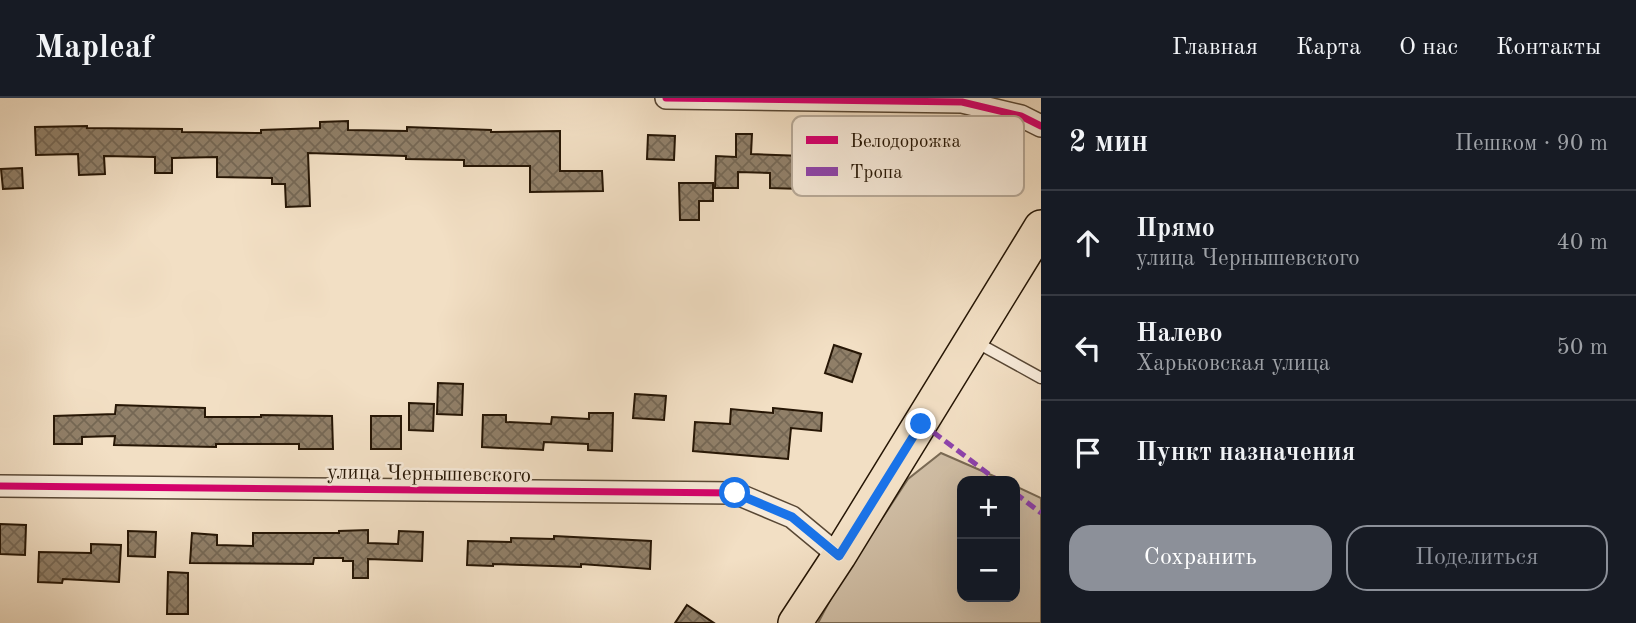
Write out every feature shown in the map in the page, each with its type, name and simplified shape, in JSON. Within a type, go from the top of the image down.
[{"type":"main road","points":[[795,623],[1041,227]]},
{"type":"street","points":[[666,98],[962,102],[1021,116]]},
{"type":"street","points":[[1024,118],[1041,127]]},
{"type":"street","name":"улица Чернышевского","points":[[0,486],[735,493],[792,517],[839,556]]},
{"type":"lane","points":[[972,340],[1041,378]]},
{"type":"shaded area","points":[[941,453],[994,476],[957,476],[957,602],[1020,602],[1020,488],[1041,498],[1041,623],[818,623],[837,587],[908,479]]},
{"type":"building","points":[[348,121],[348,130],[407,131],[407,127],[491,132],[560,131],[560,171],[602,171],[603,191],[530,192],[530,166],[464,166],[464,160],[308,153],[310,206],[286,207],[285,184],[272,184],[272,178],[217,177],[217,157],[172,158],[172,173],[155,173],[155,157],[104,156],[105,174],[79,175],[78,154],[36,155],[35,127],[87,126],[182,129],[182,132],[261,133],[261,130],[320,128],[320,122]]},
{"type":"building","points":[[736,134],[752,134],[751,154],[792,156],[792,189],[770,188],[770,173],[738,172],[738,188],[715,188],[716,156],[736,157]]},
{"type":"building","points":[[648,135],[675,136],[674,160],[647,159]]},
{"type":"building","points":[[22,168],[23,188],[3,189],[1,169]]},
{"type":"building","points":[[679,183],[713,183],[713,201],[699,201],[699,220],[680,220]]},
{"type":"building","points":[[834,345],[861,354],[852,382],[825,373]]},
{"type":"building","points":[[438,383],[463,384],[462,415],[437,414]]},
{"type":"building","points":[[635,394],[666,396],[664,420],[633,418]]},
{"type":"building","points":[[409,403],[434,404],[433,431],[409,430]]},
{"type":"building","points":[[116,405],[205,408],[205,417],[332,416],[333,449],[299,449],[299,444],[216,444],[216,447],[114,445],[115,436],[82,437],[82,444],[54,444],[54,416],[115,414]]},
{"type":"building","points":[[773,408],[822,413],[821,431],[791,428],[788,459],[693,451],[695,422],[730,424],[731,409],[773,413]]},
{"type":"building","points":[[589,413],[613,413],[612,451],[588,450],[588,444],[544,442],[543,450],[482,447],[483,415],[506,415],[506,422],[551,424],[552,417],[589,419]]},
{"type":"building","points":[[371,416],[401,416],[401,449],[371,449]]},
{"type":"building","points":[[0,524],[26,525],[25,555],[0,554]]},
{"type":"building","points":[[368,530],[368,543],[398,544],[399,531],[423,532],[422,561],[368,559],[368,578],[353,578],[353,561],[343,561],[343,558],[314,558],[313,564],[190,563],[192,533],[217,535],[217,545],[253,546],[253,533],[339,533]]},
{"type":"building","points":[[128,531],[156,532],[155,557],[128,556]]},
{"type":"building","points":[[554,536],[651,541],[650,569],[581,564],[581,567],[467,565],[468,541],[511,542],[511,538],[554,539]]},
{"type":"building","points":[[91,544],[121,545],[119,582],[63,579],[62,583],[38,582],[39,552],[91,553]]},
{"type":"building","points":[[168,572],[188,573],[188,614],[167,614]]},
{"type":"building","points":[[687,605],[714,623],[675,623]]},
{"type":"marked path","points":[[921,423],[991,476]]},
{"type":"marked path","points":[[1020,497],[1041,513]]},
{"type":"cycle path","points":[[666,98],[962,102],[1021,116]]},
{"type":"cycle path","points":[[1024,118],[1041,126]]},
{"type":"cycle path","points":[[0,486],[735,493],[792,517],[839,556]]},
{"type":"route","points":[[735,493],[792,517],[839,556],[921,424]]}]
